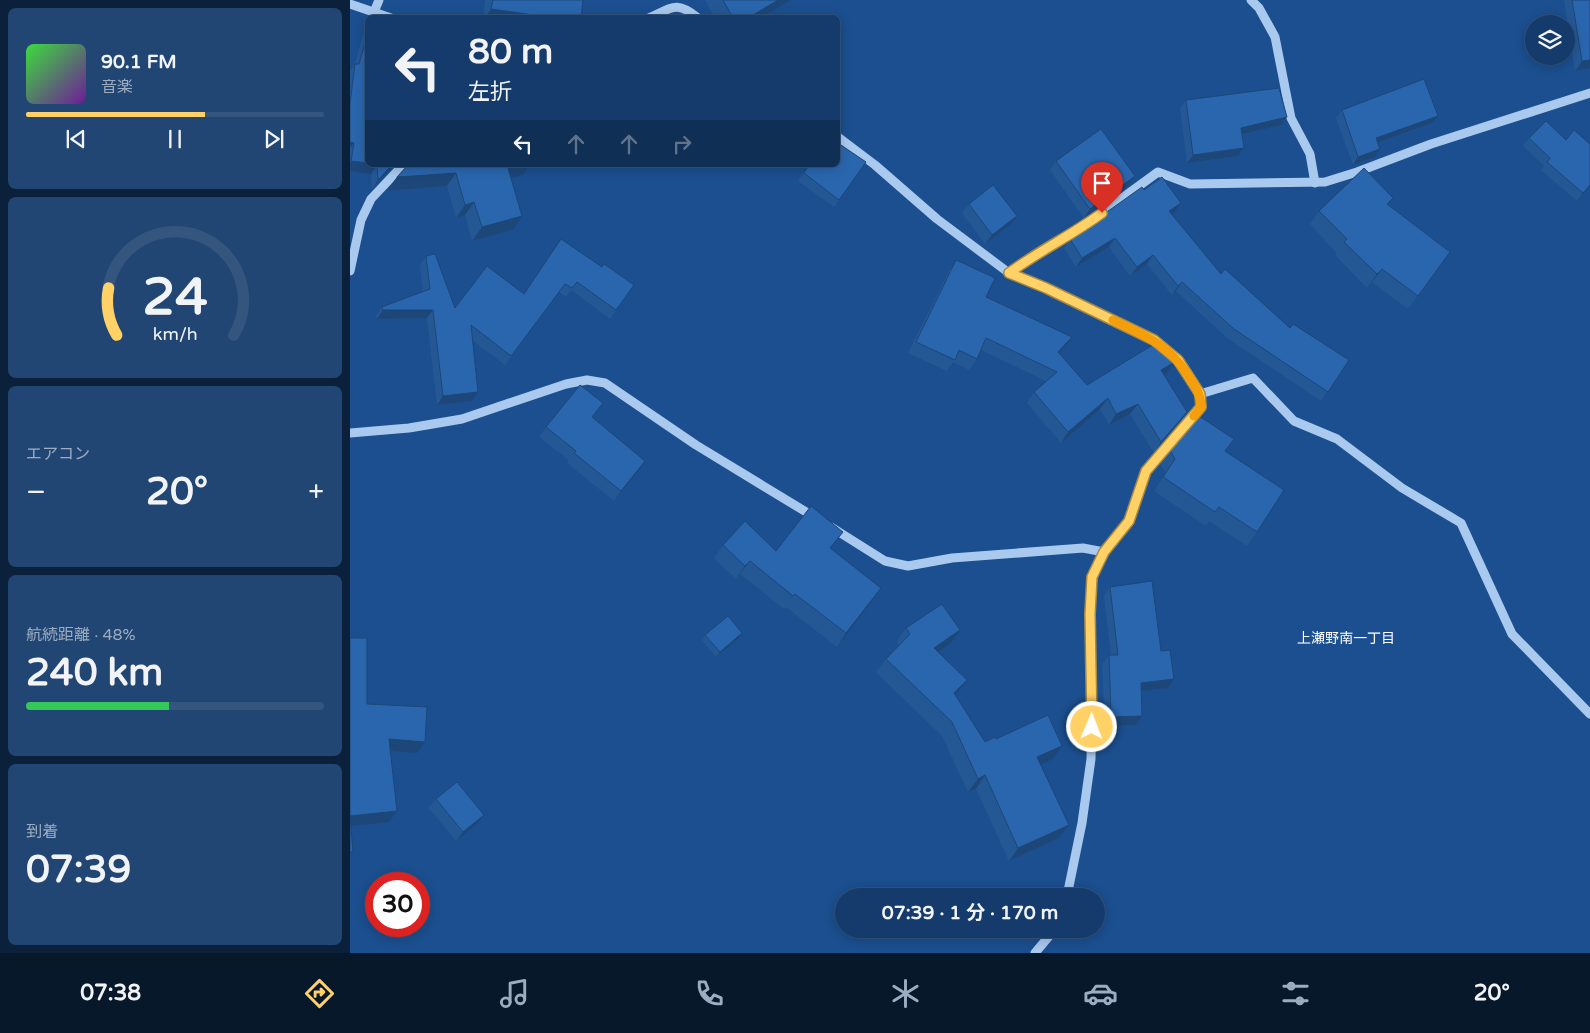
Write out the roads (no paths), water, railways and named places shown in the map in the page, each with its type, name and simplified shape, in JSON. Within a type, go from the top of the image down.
[{"type":"street","points":[[374,12],[379,0]]},
{"type":"street","points":[[1251,0],[1259,8],[1275,37],[1291,118],[1310,154],[1315,182]]},
{"type":"street","points":[[655,15],[677,3],[694,15]]},
{"type":"street","points":[[350,4],[382,15]]},
{"type":"street","points":[[1009,273],[1031,257],[1088,223],[1158,172],[1190,184],[1326,182],[1431,144],[1590,93]]},
{"type":"street","points":[[840,139],[875,165],[937,219],[1009,273],[1046,288],[1154,340],[1178,360],[1200,394],[1201,407],[1146,471],[1129,521],[1104,552],[1092,577],[1090,614],[1092,759],[1082,823],[1068,888]]},
{"type":"street","points":[[350,271],[364,212],[371,199],[401,167]]},
{"type":"street","points":[[1200,394],[1252,378],[1294,421],[1337,439],[1402,488],[1461,523],[1512,634],[1590,714]]},
{"type":"street","points":[[350,433],[409,428],[462,419],[566,384],[587,380],[605,383],[696,444],[885,561],[908,566],[952,558],[1083,548],[1104,552]]},
{"type":"street","points":[[1034,953],[1046,938]]},
{"type":"district","name":"上瀬野南一丁目","points":[[1346,638]]}]
